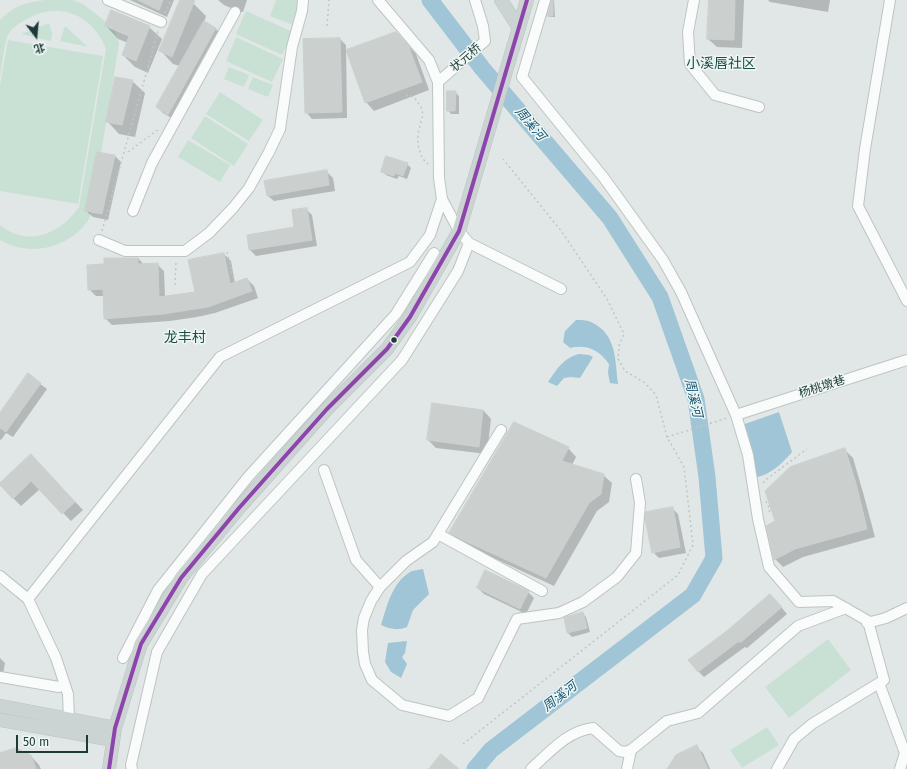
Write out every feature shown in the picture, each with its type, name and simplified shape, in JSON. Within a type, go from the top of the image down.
[{"type":"main road","points":[[501,0],[519,28]]},
{"type":"main road","points":[[109,769],[114,734],[141,644],[181,578],[239,508],[311,426],[387,349],[410,317],[459,231],[527,0]]},
{"type":"main road","points":[[0,706],[70,719],[114,734]]},
{"type":"main road","points":[[0,720],[114,734]]},
{"type":"street","points":[[108,0],[161,22]]},
{"type":"street","points":[[99,240],[125,251],[185,251],[209,232],[233,208],[249,188],[280,129],[292,47],[302,11],[302,0]]},
{"type":"street","points":[[378,0],[429,60],[438,82],[439,178],[442,199],[459,231],[469,243],[561,289]]},
{"type":"street","name":"状元桥","points":[[438,82],[485,42],[474,0]]},
{"type":"street","points":[[545,0],[522,77],[604,178],[662,260],[681,292],[736,415],[748,455],[758,519],[769,567],[800,602],[833,601],[868,621],[884,680],[812,724],[794,739],[778,769]]},
{"type":"street","points":[[694,0],[688,32],[690,64],[715,95],[758,107]]},
{"type":"street","points":[[890,0],[858,206],[907,301]]},
{"type":"street","points":[[133,211],[152,163],[235,12]]},
{"type":"street","points":[[28,599],[220,357],[410,262],[430,235],[442,199]]},
{"type":"street","points":[[132,769],[131,765],[157,652],[202,574],[402,360],[458,271],[469,243]]},
{"type":"street","points":[[123,658],[158,590],[248,477],[396,314],[434,253]]},
{"type":"street","name":"杨桃墩巷","points":[[736,415],[907,360]]},
{"type":"street","points":[[501,430],[434,542],[406,561],[380,587],[371,601],[364,618],[362,630],[365,664],[372,680],[402,705],[450,716],[478,698],[517,619],[559,613],[583,602],[617,577],[636,553],[640,503],[636,479]]},
{"type":"street","points":[[324,470],[356,560],[380,587]]},
{"type":"street","points":[[438,534],[542,591]]},
{"type":"street","points":[[0,576],[28,599],[56,658],[68,694],[70,719]]},
{"type":"street","points":[[531,769],[569,735],[583,729],[593,728],[619,751],[625,752],[631,750],[667,721],[698,713],[798,626],[846,608]]},
{"type":"street","points":[[867,623],[886,618],[907,608]]},
{"type":"street","points":[[0,677],[59,687]]},
{"type":"street","points":[[879,683],[905,753],[900,769]]},
{"type":"street","points":[[0,726],[35,733]]},
{"type":"street","points":[[627,769],[631,750]]},
{"type":"path","points":[[99,240],[161,22],[171,0]]},
{"type":"path","points":[[327,26],[329,0]]},
{"type":"path","points":[[406,94],[414,97],[421,106],[423,114],[418,134],[418,145],[422,158],[439,178]]},
{"type":"path","points":[[128,152],[162,126]]},
{"type":"path","points":[[463,744],[678,574],[693,545],[684,467],[667,437],[656,395],[645,384],[625,371],[618,359],[619,346],[624,334],[607,299],[562,232],[503,159]]},
{"type":"path","points":[[227,252],[234,282]]},
{"type":"path","points":[[175,285],[176,261]]},
{"type":"path","points":[[667,437],[724,419]]},
{"type":"path","points":[[760,487],[768,478],[807,449]]},
{"type":"path","points":[[765,499],[770,510],[766,516]]},
{"type":"green space","points":[[45,0],[72,0],[83,4],[114,28],[119,44],[89,219],[79,231],[69,239],[46,248],[35,249],[11,245],[0,240],[0,225],[21,236],[32,237],[43,235],[53,231],[63,224],[79,207],[106,49],[93,27],[74,14],[63,11],[39,13],[14,27],[8,35],[5,44],[0,77],[0,20],[16,8],[32,2]]},
{"type":"green space","points":[[276,0],[302,0],[293,25],[270,16]]},
{"type":"green space","points":[[246,11],[293,32],[282,55],[236,34]]},
{"type":"green space","points":[[49,23],[52,33],[51,41],[21,34]]},
{"type":"green space","points":[[65,26],[88,47],[60,41]]},
{"type":"green space","points":[[236,37],[283,59],[272,82],[226,61]]},
{"type":"green space","points":[[8,40],[103,56],[78,204],[0,191],[0,85]]},
{"type":"green space","points":[[229,67],[249,75],[244,87],[224,79]]},
{"type":"green space","points":[[253,77],[273,85],[268,97],[248,89]]},
{"type":"green space","points":[[220,92],[263,120],[249,141],[206,114]]},
{"type":"green space","points":[[205,116],[248,144],[234,166],[191,138]]},
{"type":"green space","points":[[188,140],[230,165],[220,182],[178,157]]},
{"type":"green space","points":[[828,639],[851,670],[789,718],[765,687]]},
{"type":"green space","points":[[767,727],[779,745],[742,768],[730,750]]},
{"type":"water","points":[[576,320],[586,320],[591,322],[600,327],[606,333],[613,348],[618,384],[610,383],[608,373],[609,364],[601,355],[592,349],[582,347],[570,348],[563,342],[565,331]]},
{"type":"water","points":[[579,354],[593,357],[580,378],[564,378],[557,386],[548,382],[565,361]]},
{"type":"water","points":[[779,412],[792,452],[776,468],[767,474],[757,477],[742,425]]},
{"type":"water","points":[[423,569],[429,594],[413,610],[407,627],[394,629],[381,625],[391,596],[399,582],[410,572]]},
{"type":"water","points":[[407,641],[405,653],[402,657],[407,664],[401,678],[391,672],[385,662],[388,643]]},
{"type":"building","points":[[138,0],[163,0],[159,10]]},
{"type":"building","points":[[180,0],[195,0],[172,57],[159,51]]},
{"type":"building","points":[[551,0],[553,0],[553,16],[547,16]]},
{"type":"building","points":[[709,0],[735,0],[734,40],[707,39]]},
{"type":"building","points":[[111,10],[150,26],[136,61],[122,55],[129,36],[105,26]]},
{"type":"building","points":[[204,21],[216,28],[168,115],[156,107]]},
{"type":"building","points":[[396,32],[408,45],[422,82],[365,103],[346,50]]},
{"type":"building","points":[[340,38],[342,112],[305,113],[303,39]]},
{"type":"building","points":[[115,77],[133,80],[122,125],[106,122]]},
{"type":"building","points":[[447,91],[456,91],[455,111],[447,111]]},
{"type":"building","points":[[97,152],[115,155],[102,214],[85,211]]},
{"type":"building","points":[[386,156],[408,163],[403,176],[395,173],[394,176],[381,172]]},
{"type":"building","points":[[327,170],[329,185],[267,196],[264,181]]},
{"type":"building","points":[[307,208],[312,240],[249,250],[247,235],[294,227],[292,210]]},
{"type":"building","points":[[224,253],[230,284],[247,278],[252,291],[208,307],[163,314],[104,319],[103,289],[88,290],[87,265],[104,264],[104,258],[138,258],[138,264],[158,263],[159,297],[195,292],[188,260]]},
{"type":"building","points":[[28,373],[41,383],[6,432],[0,428],[0,413]]},
{"type":"building","points":[[432,403],[483,410],[479,447],[427,440]]},
{"type":"building","points":[[514,422],[569,447],[562,461],[604,474],[601,494],[589,503],[546,578],[449,533]]},
{"type":"building","points":[[845,448],[857,487],[867,529],[795,549],[774,560],[766,526],[775,521],[765,491],[790,467]]},
{"type":"building","points":[[31,454],[75,502],[62,514],[31,481],[13,499],[0,485],[0,483]]},
{"type":"building","points":[[673,507],[680,547],[652,553],[645,519],[646,512]]},
{"type":"building","points":[[485,570],[529,591],[520,609],[477,588]]},
{"type":"building","points":[[770,594],[782,607],[740,643],[739,641],[698,672],[688,660],[728,630]]},
{"type":"building","points":[[583,612],[587,628],[567,633],[564,618]]},
{"type":"building","points":[[697,745],[708,769],[667,769],[676,755]]},
{"type":"building","points":[[16,748],[31,755],[36,769],[0,769],[0,753]]},
{"type":"building","points":[[441,754],[459,769],[429,769]]},
{"type":"waterway","name":"周溪河","points":[[430,0],[482,68],[610,218],[660,297],[696,399],[707,477],[714,558],[693,595],[491,750],[475,769]]},
{"type":"transit line","points":[[109,769],[115,728],[141,644],[181,578],[239,508],[327,409],[387,349],[410,317],[459,231],[527,0]]},
{"type":"district","name":"小溪唇社区","points":[[721,64]]},
{"type":"district","name":"龙丰村","points":[[185,338]]}]
